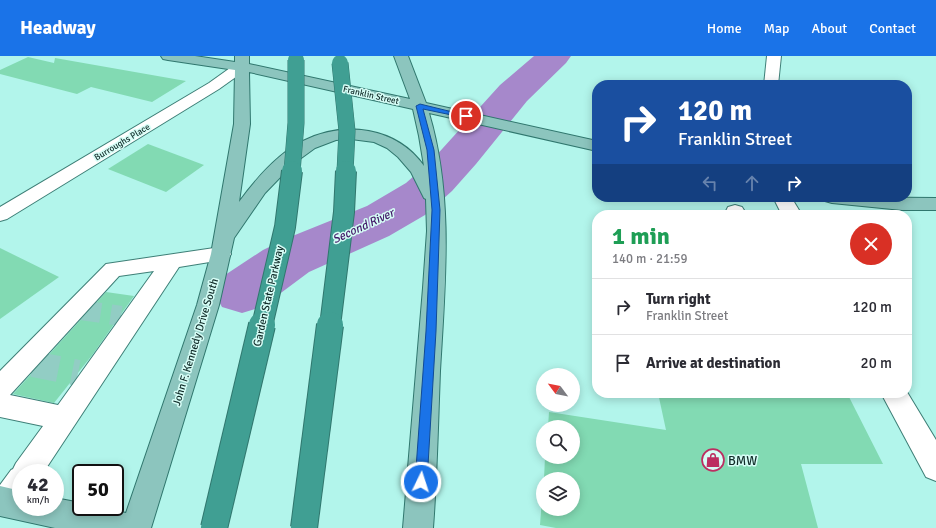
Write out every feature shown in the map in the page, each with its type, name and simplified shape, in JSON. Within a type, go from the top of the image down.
[{"type":"highway","name":"Garden State Parkway","points":[[214,528],[285,227],[298,98],[296,60]]},
{"type":"highway","points":[[304,528],[344,212],[347,131],[340,63]]},
{"type":"main road","name":"Franklin Street","points":[[168,56],[242,61],[420,106],[592,145]]},
{"type":"main road","points":[[401,56],[420,106],[430,150],[436,210],[431,331],[418,528]]},
{"type":"main road","name":"John F. Kennedy Drive South","points":[[136,528],[208,306],[223,247],[242,124],[242,61]]},
{"type":"main road","points":[[223,247],[242,211],[271,175],[297,151],[329,137],[345,134],[374,137],[385,141],[404,152],[415,164],[421,174],[436,210]]},
{"type":"main road","points":[[884,202],[936,204]]},
{"type":"main road","points":[[64,512],[124,528]]},
{"type":"street","points":[[772,80],[774,56]]},
{"type":"street","name":"Burroughs Place","points":[[0,215],[208,90],[242,61]]},
{"type":"street","points":[[0,388],[29,363],[114,269],[172,261],[223,247]]},
{"type":"street","points":[[32,464],[64,418],[85,374],[127,317],[172,261]]},
{"type":"street","points":[[897,398],[936,467]]},
{"type":"street","points":[[0,404],[64,418]]},
{"type":"building","points":[[28,57],[54,63],[55,58],[186,81],[152,102],[91,87],[77,94],[0,74],[0,70]]},
{"type":"building","points":[[148,144],[204,165],[166,192],[108,169]]},
{"type":"building","points":[[0,248],[59,277],[0,319]]},
{"type":"building","points":[[106,292],[134,296],[93,354],[54,403],[13,394]]},
{"type":"building","name":"BMW","points":[[659,398],[850,398],[883,464],[801,464],[818,528],[556,528],[540,525],[541,516],[580,516],[580,472],[544,472],[545,464],[580,464],[580,420],[548,420],[549,412],[666,430]]},
{"type":"waterway","name":"Second River","points":[[242,292],[282,263],[308,250],[384,218],[408,204],[449,168],[513,93],[554,56]]},
{"type":"tunnel","points":[[81,310],[121,316]]},
{"type":"tunnel","points":[[33,364],[78,373]]},
{"type":"place","name":"BMW","points":[[713,460]]},
{"type":"route","points":[[421,482],[431,331],[436,210],[430,150],[420,106],[466,116]]}]
